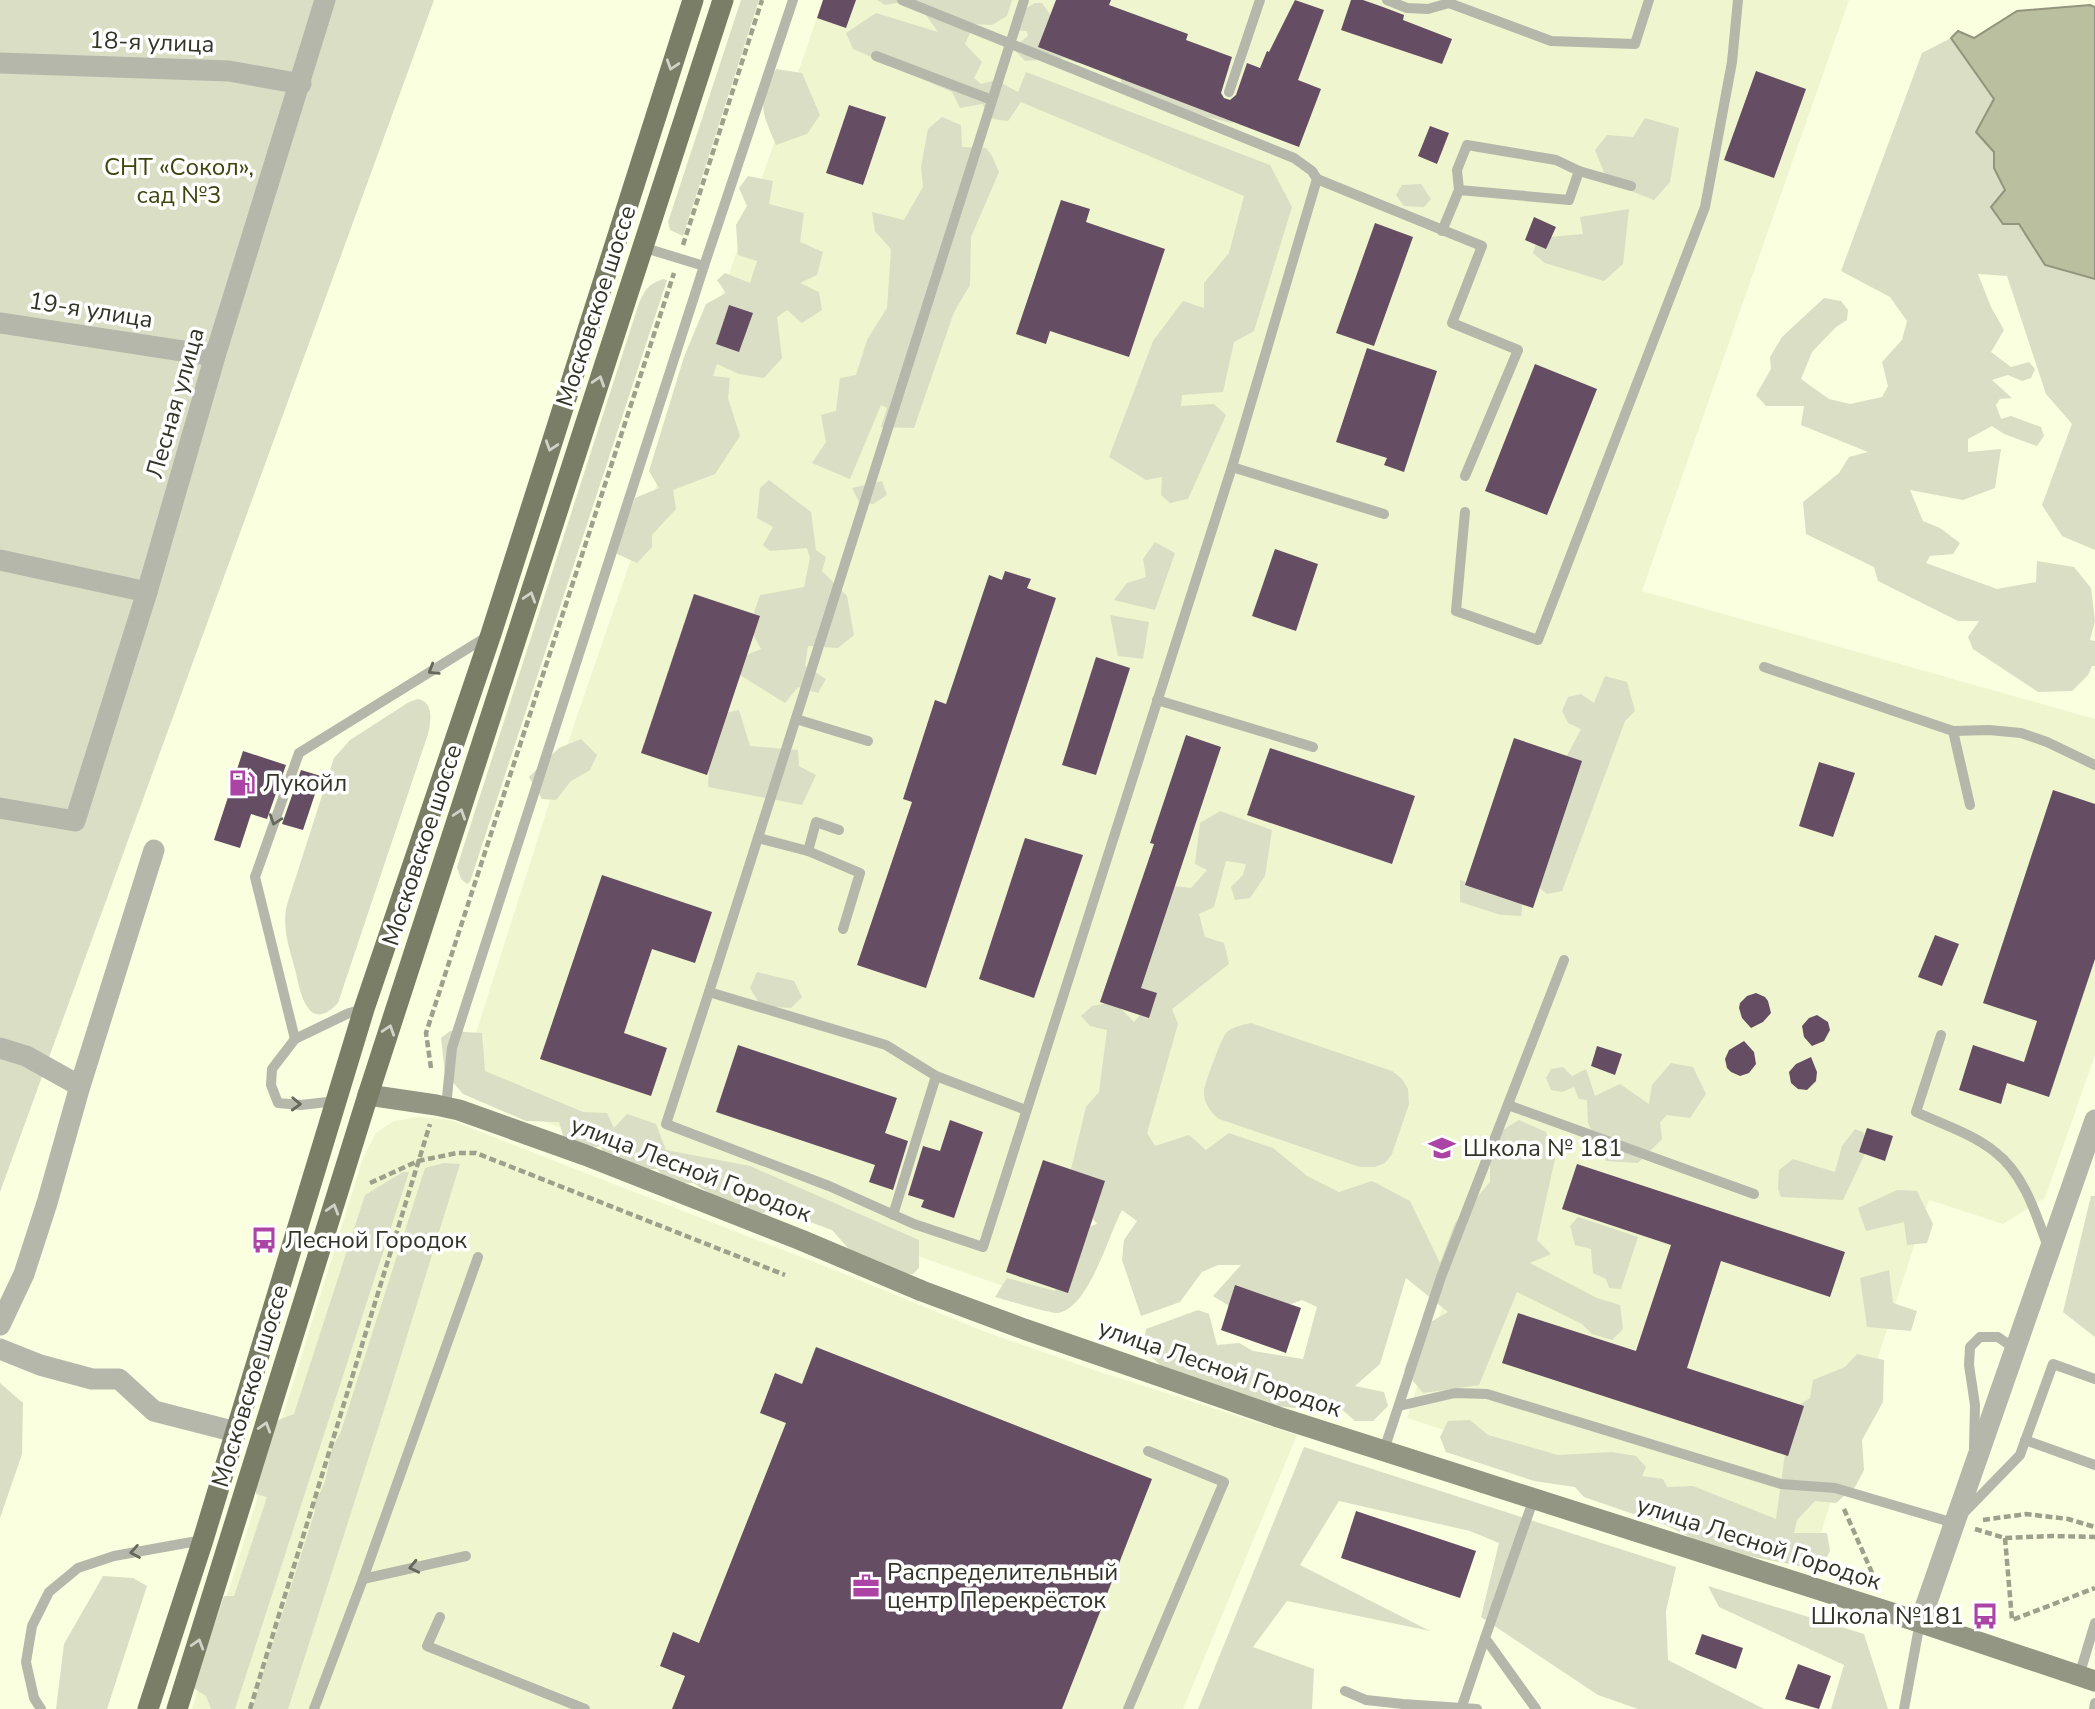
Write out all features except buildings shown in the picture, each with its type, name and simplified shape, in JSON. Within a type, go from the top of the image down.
[{"type":"main road","name":"Московское шоссе","points":[[148,1709],[203,1540],[365,1009],[491,634],[693,0]]},
{"type":"main road","name":"Московское шоссе","points":[[177,1709],[368,1095],[723,0]]},
{"type":"main road","name":"улица Лесной Городок","points":[[337,1101],[368,1095]]},
{"type":"street","name":"Лесная улица","points":[[0,808],[75,821],[147,592],[215,356],[325,0]]},
{"type":"street","name":"18-я улица","points":[[0,62],[229,71],[301,84]]},
{"type":"street","name":"19-я улица","points":[[0,323],[215,356]]},
{"type":"street","points":[[0,560],[147,592]]},
{"type":"street","points":[[0,1325],[32,1250],[154,850]]},
{"type":"street","points":[[0,1048],[26,1056],[80,1086]]},
{"type":"street","name":"улица Лесной Городок","points":[[368,1095],[446,1107],[585,1155],[922,1291],[1024,1329],[1278,1417],[2087,1678]]},
{"type":"street","points":[[1920,1622],[2095,1120]]},
{"type":"street","points":[[0,1349],[40,1365],[92,1379],[119,1379],[155,1411],[236,1432]]},
{"type":"lane","points":[[446,1107],[452,1048],[704,266],[793,0]]},
{"type":"lane","points":[[902,0],[1294,158],[1312,171],[1317,179],[1482,246],[1452,323],[1518,350],[1465,476]]},
{"type":"lane","points":[[1024,0],[666,1124],[829,1186],[893,1215],[983,1247],[1232,467],[1317,179]]},
{"type":"lane","points":[[1229,92],[1261,0]]},
{"type":"lane","points":[[1387,0],[1407,8],[1428,9],[1449,3],[1551,41],[1634,44],[1649,0]]},
{"type":"lane","points":[[1465,512],[1456,611],[1538,640],[1705,207],[1732,62],[1738,0]]},
{"type":"lane","points":[[876,56],[992,100]]},
{"type":"lane","points":[[1442,230],[1458,190],[1457,170],[1467,145],[1556,160],[1579,171],[1631,186]]},
{"type":"lane","points":[[1458,190],[1569,200],[1579,171]]},
{"type":"lane","points":[[642,247],[704,266]]},
{"type":"lane","points":[[1232,467],[1384,514]]},
{"type":"lane","points":[[295,1039],[255,877],[299,753],[491,634]]},
{"type":"lane","points":[[1765,667],[1953,731],[2021,733],[2095,765]]},
{"type":"lane","points":[[1157,700],[1313,747]]},
{"type":"lane","points":[[796,719],[867,741]]},
{"type":"lane","points":[[1953,731],[1970,805]]},
{"type":"lane","points":[[808,851],[816,821],[839,830]]},
{"type":"lane","points":[[758,838],[808,851],[860,873],[843,929]]},
{"type":"lane","points":[[1384,1450],[1441,1277],[1564,960]]},
{"type":"lane","points":[[709,992],[886,1045],[936,1076],[1026,1110]]},
{"type":"lane","points":[[337,1101],[301,1105],[278,1102],[271,1085],[272,1069],[295,1039],[349,1013],[365,1009]]},
{"type":"lane","points":[[1941,1035],[1916,1112],[1996,1152],[2017,1174],[2033,1206],[2049,1250]]},
{"type":"lane","points":[[893,1215],[936,1076]]},
{"type":"lane","points":[[1508,1105],[1754,1194]]},
{"type":"lane","points":[[314,1709],[478,1257]]},
{"type":"lane","points":[[1973,1469],[1975,1405],[1969,1365],[1970,1347],[1980,1337],[1998,1337],[2015,1349]]},
{"type":"lane","points":[[1399,1405],[1455,1393],[1487,1394],[1780,1484],[1835,1488],[1954,1524],[2020,1455],[2053,1364],[2095,1379]]},
{"type":"lane","points":[[2025,1440],[2095,1465]]},
{"type":"lane","points":[[1128,1709],[1224,1482],[1148,1451]]},
{"type":"lane","points":[[1461,1708],[1534,1498]]},
{"type":"lane","points":[[41,1709],[34,1698],[26,1662],[32,1626],[49,1592],[78,1568],[114,1556],[203,1540]]},
{"type":"lane","points":[[363,1579],[466,1556]]},
{"type":"lane","points":[[440,1617],[427,1646],[585,1709]]},
{"type":"lane","points":[[1904,1709],[1920,1622]]},
{"type":"lane","points":[[2087,1678],[2095,1623]]},
{"type":"lane","points":[[1485,1638],[1536,1709]]},
{"type":"lane","points":[[1345,1691],[1366,1700],[1477,1709]]},
{"type":"lane","points":[[2094,1709],[2095,1703]]},
{"type":"path","points":[[370,1183],[418,1161],[457,1153],[475,1153],[785,1275]]},
{"type":"path","points":[[1835,1488],[1889,1612]]},
{"type":"path","points":[[1954,1524],[2026,1514],[2068,1519],[2095,1527]]},
{"type":"path","points":[[1954,1524],[2005,1538],[2095,1537]]},
{"type":"path","points":[[2005,1538],[2012,1620],[2095,1588]]},
{"type":"shaded area","points":[[823,0],[1849,0],[1642,591],[2095,719],[2095,1055],[2045,1198],[2003,1224],[1929,1200],[1815,1551],[1407,1418],[1451,1280],[1106,1181],[1064,1306],[469,1095],[461,1080],[573,728]]},
{"type":"shaded area","points":[[2090,5],[2095,7],[2095,279],[2045,265],[2019,224],[2003,224],[1991,207],[2005,190],[1994,168],[1994,152],[1976,132],[1994,99],[1951,38],[1958,31],[1974,38],[2017,11]]},
{"type":"shaded area","points":[[419,1117],[450,1120],[983,1331],[1100,1372],[1297,1435],[1183,1709],[192,1709],[363,1158],[376,1133],[394,1121]]},
{"type":"green space","name":"СНТ «Сокол», сад №3","points":[[0,0],[434,0],[0,1192]]},
{"type":"green space","points":[[741,0],[759,0],[683,236],[670,230],[668,222]]},
{"type":"green space","points":[[877,0],[915,0],[885,5]]},
{"type":"green space","points":[[915,0],[1012,0],[1007,16],[992,25],[974,24],[965,44],[982,62],[974,78],[981,84],[996,80],[1018,92],[1026,72],[1270,165],[1292,207],[1254,331],[1234,342],[1223,392],[1182,395],[1181,406],[1214,404],[1226,415],[1188,499],[1170,503],[1161,495],[1162,477],[1146,480],[1109,457],[1153,341],[1183,301],[1204,308],[1204,283],[1229,253],[1244,196],[1021,102],[1008,121],[993,119],[982,104],[960,108],[952,92],[853,49],[846,33],[876,13],[938,32]]},
{"type":"green space","points":[[1035,3],[1042,3],[1052,17],[1091,52],[1077,63],[1064,58],[1025,61],[1013,48],[1028,36],[1027,31],[1013,30],[1013,16]]},
{"type":"green space","points":[[1951,38],[1994,99],[1976,131],[1994,152],[1994,168],[2019,224],[2045,265],[2095,279],[2095,550],[2062,536],[2042,505],[2072,424],[2046,394],[2007,276],[1978,274],[1991,307],[2004,330],[1991,352],[2011,367],[2029,362],[2035,369],[2031,378],[2022,381],[2008,375],[1992,380],[2012,398],[2000,399],[1996,405],[2001,419],[2011,416],[2041,427],[2044,436],[2037,446],[2004,434],[1992,426],[1968,439],[1968,452],[2001,449],[1995,488],[1963,500],[1910,490],[1923,521],[1940,528],[1960,543],[1953,554],[1930,556],[1926,563],[1997,589],[2036,582],[2037,561],[2074,567],[2091,588],[2095,621],[2090,640],[2095,641],[2095,666],[2092,666],[2088,675],[2072,691],[2038,692],[1973,649],[1968,637],[1979,621],[1958,621],[1878,581],[1874,567],[1806,534],[1803,502],[1839,473],[1849,457],[1868,452],[1801,425],[1804,406],[1766,406],[1756,395],[1771,369],[1770,357],[1782,337],[1824,298],[1841,301],[1848,310],[1847,320],[1836,327],[1812,352],[1801,379],[1829,399],[1850,404],[1882,397],[1888,386],[1882,362],[1902,340],[1907,321],[1890,297],[1841,271],[1922,53]]},
{"type":"green space","points":[[776,69],[802,73],[820,115],[807,134],[776,145],[763,107],[766,91]]},
{"type":"green space","points":[[1121,75],[1239,113],[1232,123],[1190,113],[1121,84]]},
{"type":"green space","points":[[942,117],[961,125],[962,147],[986,148],[999,172],[971,237],[970,285],[954,312],[914,428],[881,427],[887,408],[881,405],[850,479],[812,463],[826,442],[821,415],[836,411],[840,378],[856,375],[867,340],[887,308],[891,249],[875,231],[872,212],[904,220],[923,187],[921,167],[928,129]]},
{"type":"green space","points":[[1645,118],[1679,128],[1670,182],[1654,200],[1608,182],[1595,150],[1607,135],[1633,137]]},
{"type":"green space","points":[[748,176],[773,181],[769,204],[804,213],[800,242],[823,252],[817,275],[800,283],[819,292],[822,310],[802,323],[787,310],[777,317],[782,358],[764,378],[739,374],[717,364],[713,376],[730,378],[728,398],[740,436],[715,474],[673,490],[676,509],[652,535],[652,547],[637,563],[615,553],[635,498],[659,488],[649,471],[684,357],[706,304],[726,293],[717,280],[725,273],[750,283],[757,261],[738,255],[736,225],[747,206],[739,188]],"holes":[[[729,306],[752,314],[739,351],[716,344]]]},
{"type":"green space","points":[[1421,184],[1431,199],[1424,207],[1404,206],[1396,195],[1402,185]]},
{"type":"green space","points":[[1629,209],[1623,264],[1604,281],[1545,263],[1533,253],[1538,238],[1583,234],[1580,217]]},
{"type":"green space","points":[[663,279],[667,280],[470,882],[467,884],[461,879],[457,867],[639,303],[648,288]]},
{"type":"green space","points":[[769,480],[811,512],[816,550],[826,557],[822,571],[847,596],[854,635],[838,648],[808,646],[805,666],[826,679],[818,693],[798,687],[785,703],[737,673],[737,659],[761,649],[749,627],[760,595],[804,587],[810,558],[807,548],[770,551],[763,545],[773,527],[757,518],[760,488]]},
{"type":"green space","points":[[882,481],[887,495],[873,504],[859,502],[852,488]]},
{"type":"green space","points":[[1155,542],[1175,553],[1155,610],[1114,600],[1127,583],[1146,577],[1143,559]]},
{"type":"green space","points":[[1110,615],[1149,622],[1143,659],[1118,656]]},
{"type":"green space","points":[[1605,676],[1627,682],[1635,711],[1625,721],[1562,891],[1547,894],[1527,877],[1560,769],[1581,729],[1568,723],[1562,711],[1568,697],[1581,694],[1594,703]]},
{"type":"green space","points":[[418,699],[429,708],[428,734],[338,1003],[328,1012],[319,1014],[307,1007],[300,989],[287,939],[286,908],[334,758],[350,740]]},
{"type":"green space","points":[[739,710],[750,746],[798,750],[799,766],[816,775],[802,805],[708,787],[712,716]]},
{"type":"green space","points":[[581,739],[597,755],[590,770],[571,781],[556,800],[542,799],[529,777],[559,748]]},
{"type":"green space","points":[[1220,811],[1272,830],[1265,876],[1250,898],[1235,900],[1231,887],[1243,875],[1246,864],[1226,861],[1214,907],[1199,914],[1205,937],[1224,943],[1229,964],[1172,1009],[1178,1024],[1147,1133],[1155,1146],[1189,1135],[1206,1150],[1229,1133],[1273,1148],[1307,1176],[1339,1192],[1372,1181],[1410,1201],[1440,1263],[1455,1223],[1490,1182],[1490,1158],[1501,1131],[1519,1120],[1546,1132],[1555,1159],[1537,1240],[1551,1254],[1530,1263],[1597,1298],[1620,1305],[1623,1329],[1612,1340],[1592,1334],[1582,1324],[1517,1292],[1479,1385],[1423,1393],[1404,1370],[1420,1328],[1448,1312],[1406,1278],[1380,1364],[1355,1386],[1384,1392],[1388,1406],[1373,1421],[1355,1421],[1337,1405],[1320,1411],[1251,1403],[1165,1370],[1143,1348],[1146,1329],[1198,1310],[1209,1314],[1217,1345],[1239,1343],[1253,1351],[1303,1359],[1317,1307],[1302,1300],[1251,1319],[1213,1296],[1241,1265],[1218,1265],[1202,1272],[1180,1302],[1141,1316],[1122,1260],[1124,1240],[1137,1221],[1122,1210],[1097,1269],[1079,1298],[1069,1308],[1054,1313],[995,1297],[1007,1278],[1055,1291],[1059,1251],[1075,1231],[1097,1224],[1067,1186],[1086,1107],[1099,1092],[1107,1030],[1090,1026],[1081,1016],[1092,1006],[1114,1002],[1134,1022],[1146,1008],[1130,996],[1164,885],[1191,888],[1207,870],[1195,864],[1200,823]]},
{"type":"green space","points":[[1460,880],[1523,900],[1521,916],[1501,915],[1460,902]]},
{"type":"green space","points":[[757,972],[794,981],[802,997],[791,1008],[761,1006],[750,988]]},
{"type":"green space","points":[[1251,1023],[1392,1071],[1402,1079],[1408,1089],[1409,1104],[1392,1154],[1385,1163],[1375,1167],[1360,1167],[1219,1119],[1213,1113],[1206,1103],[1204,1090],[1221,1043],[1228,1031]]},
{"type":"green space","points":[[450,1031],[482,1033],[485,1071],[583,1112],[607,1113],[614,1128],[627,1114],[656,1124],[666,1150],[750,1166],[919,1240],[919,1268],[913,1274],[872,1275],[832,1230],[780,1211],[745,1215],[693,1183],[670,1184],[657,1169],[607,1169],[601,1146],[568,1152],[559,1122],[526,1121],[463,1094],[445,1073],[441,1038]]},
{"type":"green space","points":[[1671,1063],[1693,1067],[1706,1094],[1690,1118],[1667,1115],[1660,1122],[1662,1139],[1638,1163],[1606,1161],[1588,1123],[1587,1100],[1579,1099],[1574,1087],[1562,1092],[1551,1090],[1546,1078],[1551,1069],[1563,1067],[1572,1076],[1586,1069],[1595,1096],[1620,1084],[1649,1104],[1652,1085]]},
{"type":"green space","points":[[1855,1129],[1863,1132],[1869,1145],[1843,1200],[1781,1197],[1778,1189],[1779,1170],[1793,1159],[1835,1172],[1842,1146]]},
{"type":"green space","points":[[444,1163],[460,1164],[288,1709],[252,1709],[315,1511],[314,1501],[324,1484],[331,1453],[341,1431],[425,1168]]},
{"type":"green space","points":[[403,1172],[409,1172],[235,1709],[211,1709],[206,1696],[193,1688],[224,1596],[234,1596],[267,1497],[256,1494],[255,1453],[273,1422],[294,1414],[365,1195]]},
{"type":"green space","points":[[1897,1190],[1917,1191],[1933,1224],[1927,1243],[1907,1245],[1904,1222],[1866,1231],[1858,1208]]},
{"type":"green space","points":[[2091,1196],[2095,1196],[2095,1337],[2063,1312]]},
{"type":"green space","points":[[1578,1217],[1638,1237],[1621,1289],[1609,1288],[1606,1279],[1593,1273],[1591,1249],[1575,1245],[1570,1226]]},
{"type":"green space","points":[[1889,1270],[1893,1303],[1917,1311],[1911,1331],[1867,1327],[1860,1278]]},
{"type":"green space","points":[[1857,1354],[1884,1360],[1883,1402],[1862,1440],[1864,1470],[1855,1487],[1836,1503],[1815,1501],[1797,1520],[1794,1533],[1827,1533],[1830,1551],[1823,1564],[1809,1568],[1713,1549],[1668,1526],[1584,1497],[1575,1487],[1534,1481],[1446,1452],[1440,1437],[1448,1421],[1470,1420],[1488,1435],[1558,1455],[1612,1452],[1636,1456],[1646,1467],[1642,1476],[1663,1479],[1667,1487],[1693,1486],[1776,1519],[1791,1410],[1810,1398],[1813,1380],[1845,1367]]},
{"type":"green space","points":[[0,1383],[23,1403],[22,1454],[0,1518]]},
{"type":"green space","points":[[1304,1447],[1676,1567],[1666,1611],[1668,1660],[1764,1709],[1638,1709],[1598,1695],[1481,1617],[1499,1543],[1470,1531],[1339,1501],[1300,1565],[1430,1631],[1287,1601],[1253,1647],[1314,1669],[1312,1709],[1198,1709]]},
{"type":"green space","points":[[103,1576],[133,1578],[147,1586],[107,1709],[56,1709],[64,1644]]},
{"type":"green space","points":[[1708,1586],[1864,1634],[1888,1709],[1831,1709],[1844,1665],[1719,1607]]},
{"type":"place","name":"Лукойл","points":[[242,783]]},
{"type":"place","name":"Школа № 181","points":[[1442,1148]]},
{"type":"place","name":"Лесной Городок","points":[[264,1240]]},
{"type":"place","name":"Распределительный центр Перекрёсток","points":[[866,1586]]},
{"type":"place","name":"Школа №181","points":[[1985,1616]]}]
